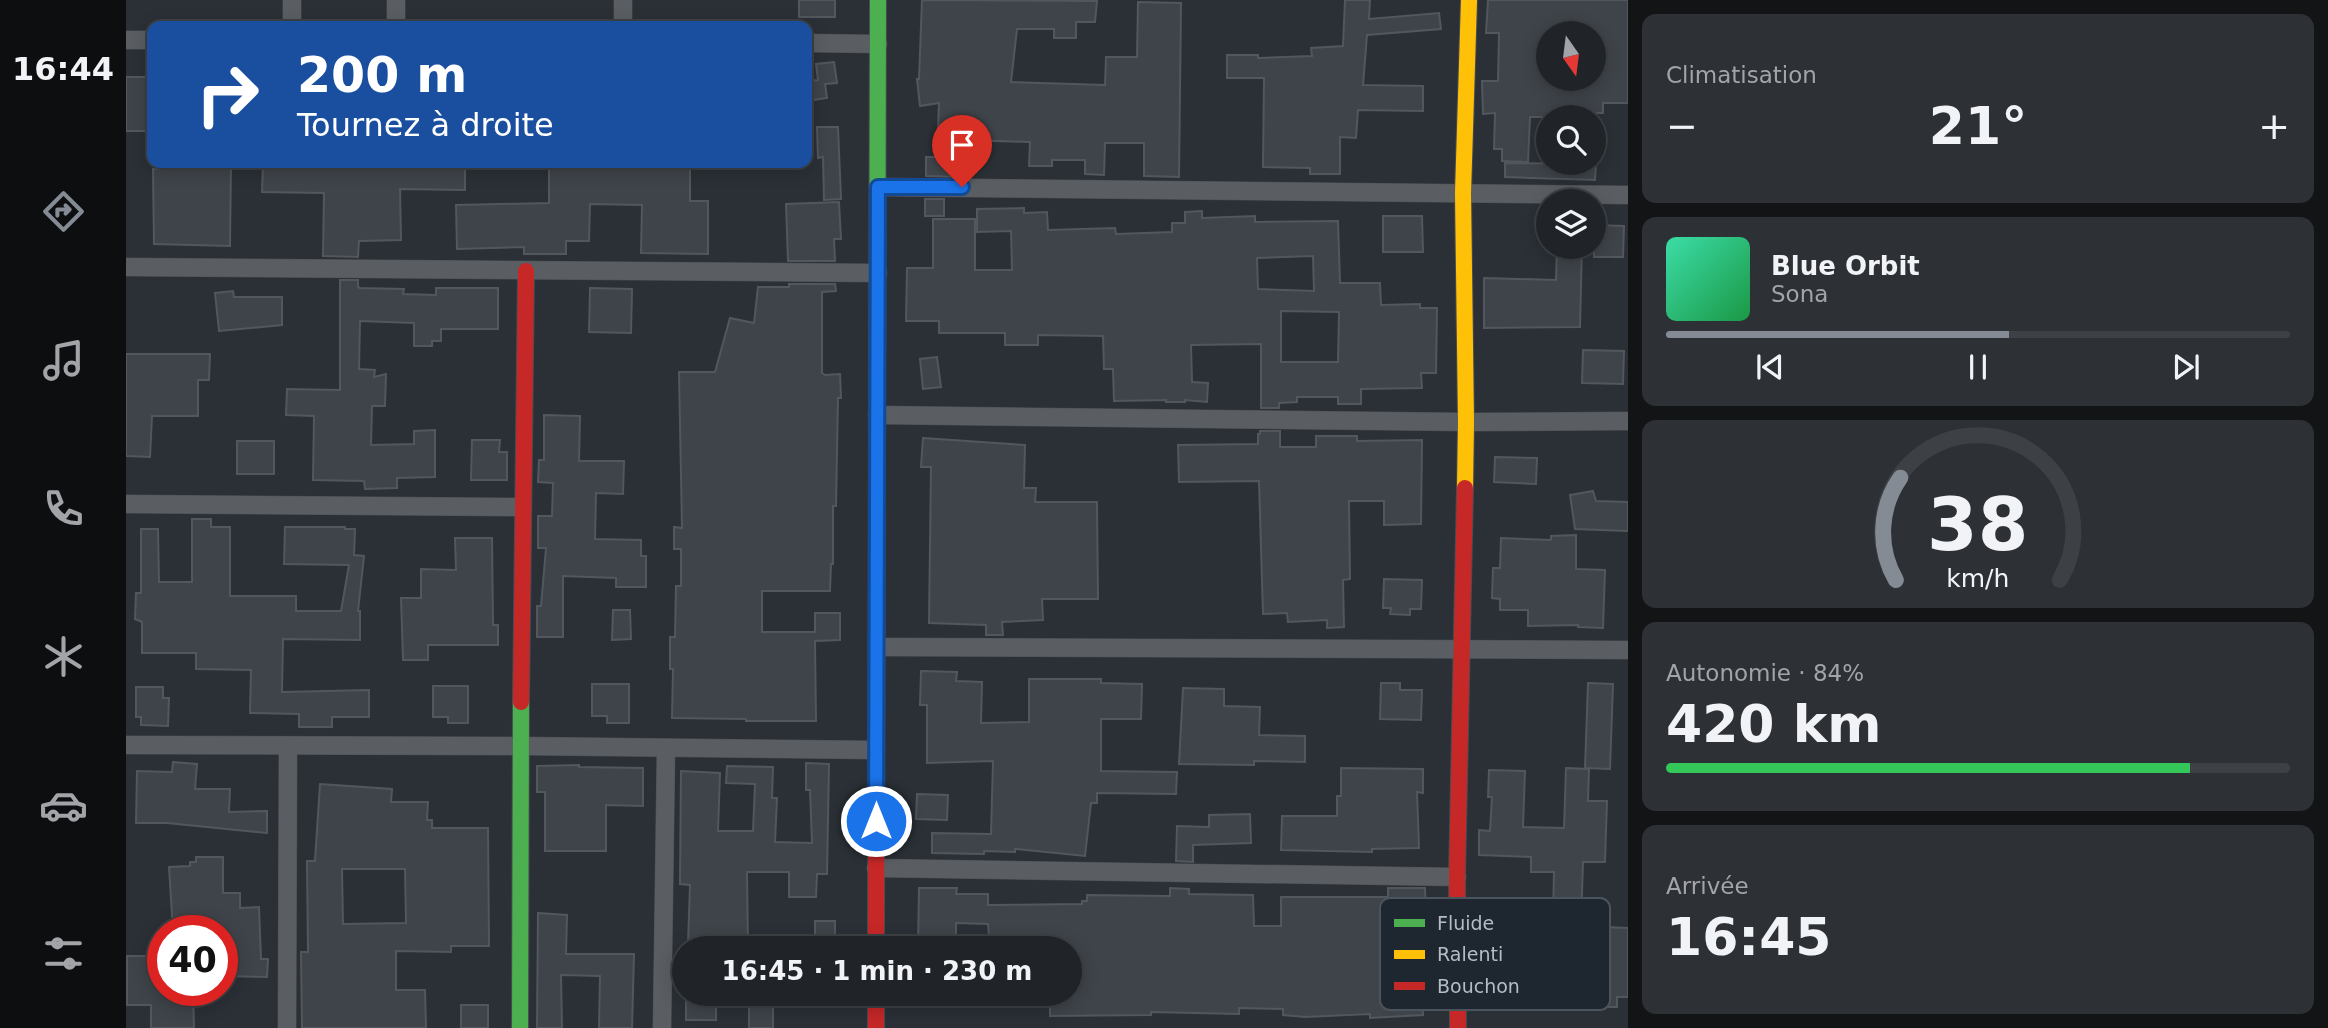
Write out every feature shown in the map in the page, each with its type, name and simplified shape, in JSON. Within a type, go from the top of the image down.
[{"type":"street","points":[[292,0],[292,21]]},
{"type":"street","points":[[396,0],[396,21]]},
{"type":"street","points":[[623,0],[623,21]]},
{"type":"street","points":[[876,936],[878,0]]},
{"type":"street","points":[[1458,898],[1466,422],[1463,193],[1469,0]]},
{"type":"street","points":[[126,40],[147,40]]},
{"type":"street","points":[[812,43],[878,44]]},
{"type":"street","points":[[878,187],[1628,195]]},
{"type":"street","points":[[126,267],[878,273]]},
{"type":"street","points":[[520,1028],[522,507],[526,271]]},
{"type":"street","points":[[877,415],[1466,422],[1628,421]]},
{"type":"street","points":[[126,504],[522,507]]},
{"type":"street","points":[[877,647],[1628,650]]},
{"type":"street","points":[[126,745],[876,750]]},
{"type":"street","points":[[287,1028],[288,746]]},
{"type":"street","points":[[662,1028],[666,748]]},
{"type":"street","points":[[876,868],[1458,877]]},
{"type":"street","points":[[876,1006],[876,1028]]},
{"type":"street","points":[[1458,1010],[1458,1028]]},
{"type":"building","points":[[799,0],[835,0],[835,17],[799,17]]},
{"type":"building","points":[[922,0],[1097,1],[1095,22],[1076,22],[1076,38],[1054,38],[1054,29],[1017,29],[1011,82],[1105,85],[1106,57],[1137,57],[1138,2],[1181,3],[1179,177],[1144,176],[1144,143],[1105,143],[1104,175],[1085,174],[1085,160],[1052,160],[1052,166],[1029,166],[1030,142],[963,140],[962,177],[926,176],[926,157],[937,157],[939,103],[920,106],[917,79]]},
{"type":"building","points":[[1345,0],[1370,0],[1369,19],[1439,13],[1441,29],[1367,35],[1363,85],[1423,86],[1423,111],[1358,110],[1356,138],[1340,137],[1340,174],[1310,174],[1310,168],[1263,167],[1264,78],[1227,78],[1227,55],[1258,55],[1258,58],[1312,56],[1311,48],[1343,46]]},
{"type":"building","points":[[1488,0],[1628,0],[1628,103],[1536,105],[1536,117],[1530,117],[1528,162],[1502,161],[1502,149],[1494,149],[1495,113],[1483,114],[1482,81],[1498,81],[1499,33],[1486,33]]},
{"type":"building","points":[[834,62],[837,83],[825,84],[827,98],[812,100],[812,81],[818,80],[816,64]]},
{"type":"building","points":[[126,77],[147,77],[147,131],[126,131]]},
{"type":"building","points":[[817,127],[838,127],[841,199],[824,200],[823,157],[818,158]]},
{"type":"building","points":[[1505,163],[1536,163],[1536,175],[1595,175],[1595,180],[1505,177]]},
{"type":"building","points":[[231,168],[230,246],[154,244],[153,169]]},
{"type":"building","points":[[263,168],[465,168],[465,190],[400,189],[401,240],[359,241],[358,257],[323,256],[324,193],[262,192]]},
{"type":"building","points":[[549,168],[690,168],[690,201],[708,201],[708,254],[641,253],[642,205],[590,204],[589,241],[566,241],[566,254],[524,254],[524,247],[457,249],[456,205],[549,203]]},
{"type":"building","points":[[925,199],[944,199],[944,216],[925,216]]},
{"type":"building","points":[[839,202],[841,239],[834,239],[835,261],[788,261],[786,204]]},
{"type":"building","points":[[1024,208],[1024,213],[1047,212],[1048,230],[1115,228],[1116,234],[1172,232],[1172,223],[1185,223],[1185,212],[1202,211],[1202,218],[1255,216],[1255,222],[1338,221],[1340,283],[1380,283],[1381,305],[1420,304],[1420,308],[1437,308],[1436,373],[1421,373],[1422,388],[1361,389],[1361,404],[1338,404],[1338,397],[1297,397],[1297,402],[1279,403],[1279,408],[1261,408],[1261,344],[1191,345],[1192,382],[1208,383],[1207,402],[1114,401],[1113,369],[1104,369],[1103,336],[1038,335],[1038,345],[1005,345],[1005,333],[939,333],[939,321],[906,321],[907,268],[933,268],[933,219],[975,219],[975,270],[1012,270],[1011,231],[977,232],[977,209]],"holes":[[[1313,256],[1314,291],[1258,289],[1257,258]],[[1281,311],[1339,312],[1338,362],[1281,362]]]},
{"type":"building","points":[[1383,216],[1422,216],[1423,252],[1383,252]]},
{"type":"building","points":[[1606,225],[1624,226],[1623,257],[1606,257]]},
{"type":"building","points":[[1557,259],[1582,259],[1580,327],[1484,328],[1484,278],[1556,280]]},
{"type":"building","points":[[340,280],[358,280],[360,288],[404,289],[403,294],[436,295],[436,288],[498,288],[498,329],[441,329],[441,341],[432,341],[432,346],[414,346],[414,323],[360,321],[359,369],[375,370],[374,377],[386,374],[385,406],[372,406],[371,445],[414,444],[414,431],[435,430],[435,477],[397,478],[397,488],[365,489],[364,481],[313,480],[314,416],[286,415],[287,389],[340,390]]},
{"type":"building","points":[[789,284],[835,284],[836,291],[822,292],[822,373],[840,374],[841,398],[838,398],[833,564],[830,591],[762,591],[762,632],[815,632],[815,613],[840,613],[840,640],[815,641],[816,721],[672,718],[673,669],[670,669],[670,637],[675,637],[676,586],[681,586],[681,549],[674,549],[674,527],[682,528],[679,372],[715,372],[730,318],[754,323],[758,287],[789,287]]},
{"type":"building","points":[[590,288],[632,289],[631,333],[589,332]]},
{"type":"building","points":[[233,291],[234,297],[282,297],[282,325],[219,331],[215,293]]},
{"type":"building","points":[[1583,350],[1624,351],[1623,384],[1582,383]]},
{"type":"building","points":[[126,354],[210,354],[209,380],[198,380],[198,416],[152,416],[150,457],[126,456]]},
{"type":"building","points":[[937,357],[941,387],[923,389],[920,359]]},
{"type":"building","points":[[544,415],[580,416],[579,461],[624,461],[623,494],[596,493],[595,539],[641,540],[641,556],[646,556],[646,587],[616,587],[616,578],[563,576],[563,637],[537,637],[537,606],[541,606],[546,548],[538,548],[538,516],[552,516],[553,483],[538,482],[539,460],[544,460]]},
{"type":"building","points":[[1260,431],[1280,431],[1280,447],[1316,447],[1316,436],[1357,436],[1357,441],[1422,440],[1421,524],[1384,525],[1384,501],[1349,501],[1350,579],[1343,580],[1344,627],[1327,628],[1327,620],[1288,622],[1287,613],[1263,614],[1259,481],[1179,482],[1178,445],[1258,444]]},
{"type":"building","points":[[923,438],[1025,445],[1024,488],[1036,488],[1035,502],[1097,502],[1098,599],[1042,599],[1043,620],[1002,622],[1003,635],[986,635],[986,625],[929,623],[931,467],[921,467]]},
{"type":"building","points":[[472,440],[500,440],[499,452],[507,452],[507,480],[471,480]]},
{"type":"building","points":[[237,441],[274,441],[274,474],[237,474]]},
{"type":"building","points":[[1495,457],[1537,458],[1536,484],[1494,482]]},
{"type":"building","points":[[1593,491],[1596,501],[1628,502],[1628,531],[1575,529],[1570,495]]},
{"type":"building","points":[[192,519],[211,519],[211,527],[230,527],[230,596],[296,596],[296,611],[341,611],[349,565],[284,564],[285,527],[355,529],[354,555],[364,556],[358,611],[360,640],[283,639],[282,692],[369,690],[369,717],[332,717],[332,727],[299,727],[299,714],[250,713],[251,670],[196,669],[196,653],[142,653],[142,622],[135,619],[136,593],[141,593],[141,529],[158,529],[159,582],[192,582]]},
{"type":"building","points":[[1576,535],[1576,569],[1605,570],[1603,628],[1578,625],[1528,626],[1528,610],[1500,610],[1500,599],[1492,598],[1493,568],[1500,568],[1501,538],[1551,540],[1551,536]]},
{"type":"building","points":[[455,538],[492,538],[493,625],[498,625],[498,645],[428,645],[428,660],[403,660],[401,598],[421,598],[421,569],[456,570]]},
{"type":"building","points":[[1384,579],[1422,580],[1421,609],[1410,609],[1410,615],[1390,614],[1391,608],[1383,608]]},
{"type":"building","points":[[613,610],[630,610],[631,639],[612,640]]},
{"type":"building","points":[[921,671],[957,672],[956,681],[982,682],[981,723],[1029,722],[1029,679],[1101,679],[1101,683],[1142,684],[1141,719],[1101,719],[1101,771],[1177,772],[1176,794],[1097,793],[1097,803],[1091,803],[1085,856],[1015,849],[1015,852],[984,851],[984,854],[932,853],[932,833],[991,834],[993,761],[927,763],[927,705],[920,705]]},
{"type":"building","points":[[1381,683],[1400,683],[1400,690],[1422,690],[1421,720],[1380,719]]},
{"type":"building","points":[[1588,683],[1613,684],[1610,769],[1585,768]]},
{"type":"building","points":[[592,684],[629,684],[629,723],[607,723],[607,716],[592,716]]},
{"type":"building","points":[[433,686],[468,686],[468,723],[448,723],[448,717],[433,717]]},
{"type":"building","points":[[136,687],[163,687],[163,698],[169,698],[168,726],[141,725],[141,717],[136,717]]},
{"type":"building","points":[[1183,688],[1224,689],[1224,706],[1260,707],[1259,735],[1305,736],[1305,762],[1254,761],[1254,765],[1179,764]]},
{"type":"building","points":[[173,762],[197,764],[195,789],[230,789],[229,812],[267,811],[267,833],[167,823],[136,823],[137,771],[172,772]]},
{"type":"building","points":[[806,763],[829,764],[827,874],[817,874],[816,897],[789,897],[789,872],[747,872],[748,936],[688,936],[690,885],[680,884],[681,771],[720,773],[718,831],[753,831],[755,784],[726,783],[727,766],[773,767],[772,798],[777,798],[775,842],[812,843],[810,790],[806,790]]},
{"type":"building","points":[[537,766],[643,768],[643,806],[606,805],[606,851],[545,851],[545,792],[537,792]]},
{"type":"building","points":[[1341,768],[1423,769],[1423,793],[1417,792],[1419,848],[1372,849],[1372,852],[1281,850],[1282,816],[1337,816],[1337,796],[1341,796]]},
{"type":"building","points":[[1566,768],[1589,769],[1588,801],[1607,801],[1605,862],[1583,862],[1582,898],[1553,898],[1554,872],[1531,872],[1531,857],[1479,855],[1479,830],[1490,831],[1492,797],[1488,797],[1489,770],[1525,771],[1523,827],[1564,828]]},
{"type":"building","points":[[320,784],[392,789],[391,802],[428,802],[427,820],[432,820],[432,828],[488,828],[489,946],[451,946],[451,952],[396,951],[396,990],[425,990],[426,1028],[302,1028],[301,952],[308,952],[307,861],[315,861]],"holes":[[[342,869],[405,869],[406,923],[343,924]]]},
{"type":"building","points":[[917,794],[948,795],[947,820],[916,819]]},
{"type":"building","points":[[1250,814],[1251,843],[1193,845],[1193,862],[1176,861],[1177,826],[1209,827],[1209,815]]},
{"type":"building","points":[[196,857],[223,857],[223,893],[240,893],[240,908],[259,907],[261,959],[268,959],[267,977],[238,976],[238,915],[172,915],[169,867],[190,866],[190,862],[196,862]]},
{"type":"building","points":[[919,888],[957,888],[956,894],[988,894],[988,905],[1082,904],[1082,901],[1087,901],[1087,895],[1170,896],[1170,888],[1189,889],[1189,894],[1253,895],[1254,926],[1281,926],[1281,897],[1388,897],[1388,888],[1425,888],[1425,898],[1380,898],[1380,1010],[1423,1010],[1423,1015],[1370,1018],[1370,1014],[1305,1017],[1283,1015],[1283,1009],[1239,1008],[1239,1014],[1151,1012],[1151,1015],[1050,1016],[1050,1006],[1082,1006],[1082,936],[989,936],[988,924],[956,923],[956,936],[918,936]]},
{"type":"building","points":[[538,913],[567,915],[566,954],[634,954],[632,1028],[599,1028],[600,976],[561,975],[562,1028],[537,1028]]},
{"type":"building","points":[[815,921],[835,921],[835,936],[815,936]]},
{"type":"building","points":[[1610,927],[1628,928],[1628,997],[1617,997],[1617,1007],[1610,1007]]},
{"type":"building","points":[[127,956],[147,956],[147,1005],[127,1005]]},
{"type":"building","points":[[461,1005],[488,1005],[488,1028],[461,1028]]},
{"type":"building","points":[[151,1006],[193,1006],[194,1028],[151,1028]]},
{"type":"building","points":[[686,1006],[716,1006],[716,1020],[686,1020]]},
{"type":"building","points":[[749,1006],[773,1006],[773,1028],[749,1028]]},
{"type":"traffic: fast","points":[[877,399],[878,0]]},
{"type":"traffic: fast","points":[[520,1028],[521,702]]},
{"type":"traffic: slow","points":[[1465,488],[1463,193],[1469,0]]},
{"type":"traffic: jam","points":[[521,702],[526,271]]},
{"type":"traffic: jam","points":[[876,936],[877,399]]},
{"type":"traffic: jam","points":[[1457,898],[1465,488]]},
{"type":"traffic: jam","points":[[876,1006],[876,1028]]},
{"type":"traffic: jam","points":[[1458,1010],[1458,1028]]},
{"type":"route","points":[[876,821],[878,187],[962,187]]}]
